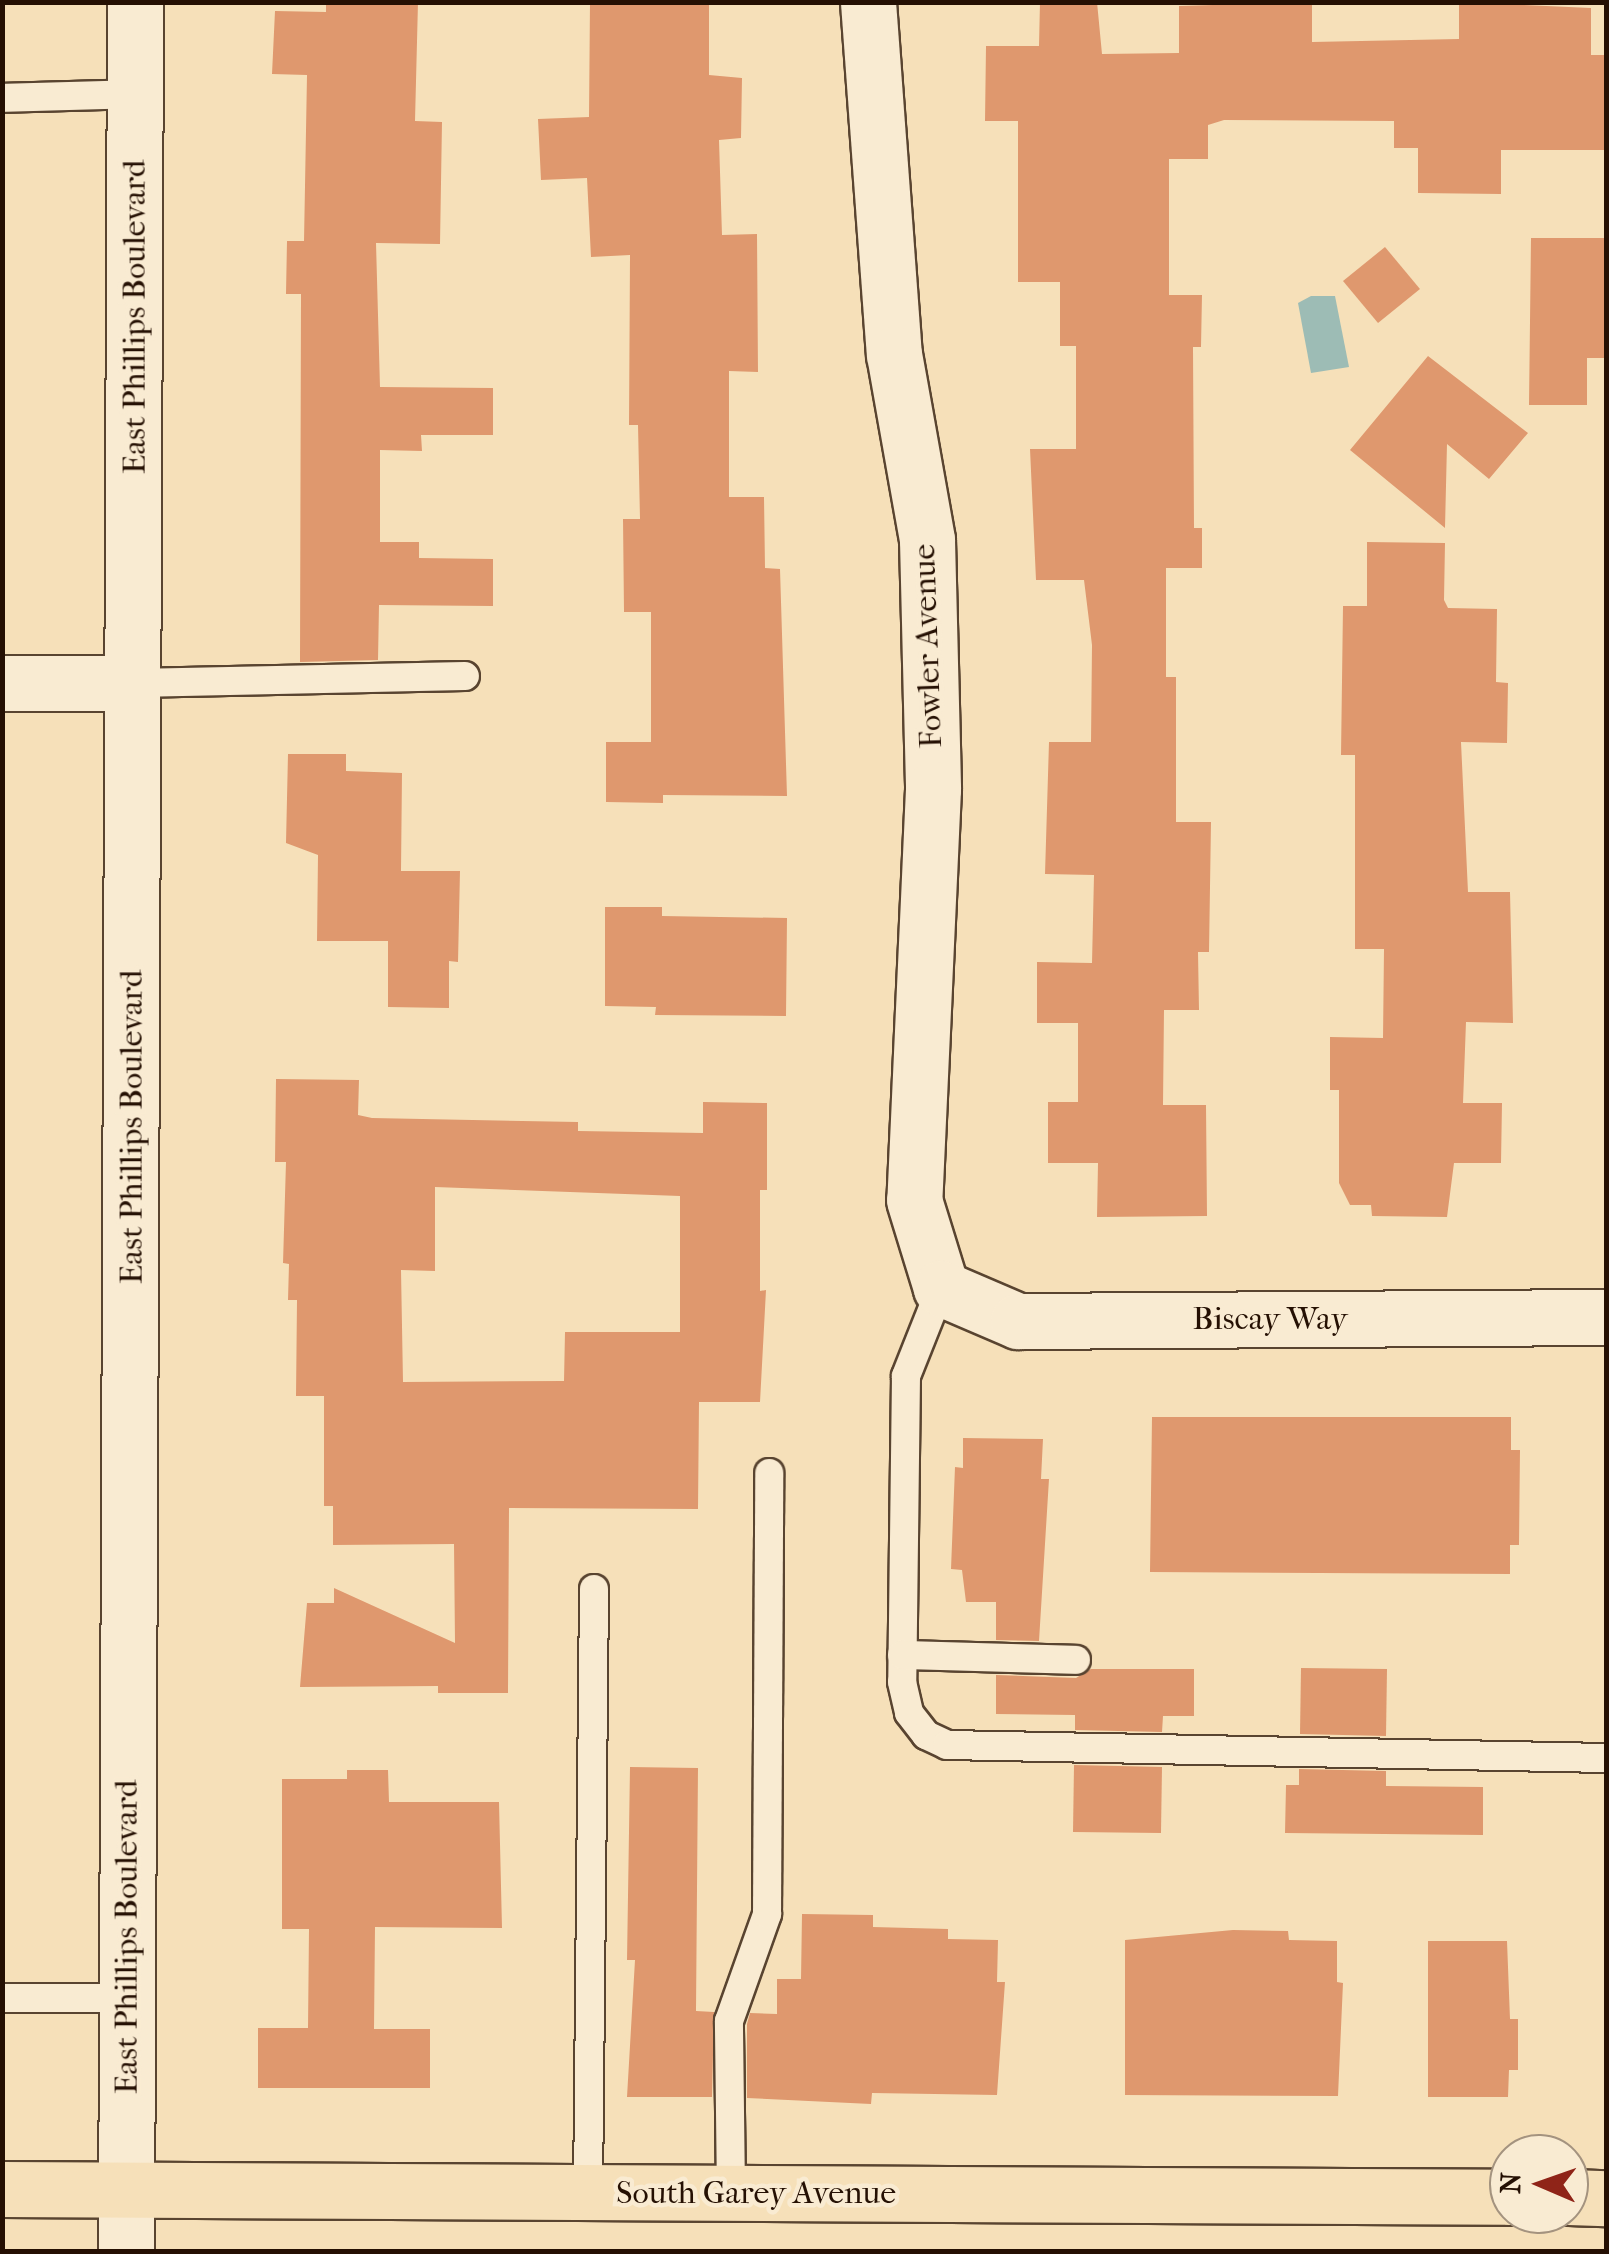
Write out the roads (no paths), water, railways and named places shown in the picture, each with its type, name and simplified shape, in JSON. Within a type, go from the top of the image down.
[{"type":"main road","name":"South Garey Avenue","points":[[2,2189],[1489,2197]]},
{"type":"street","name":"East Phillips Boulevard","points":[[126,2252],[135,2]]},
{"type":"street","name":"Fowler Avenue","points":[[868,2],[894,354],[927,540],[933,789],[914,1200],[941,1288]]},
{"type":"street","points":[[2,683],[134,684]]},
{"type":"street","name":"Biscay Way","points":[[941,1288],[1018,1321],[1606,1317]]},
{"type":"lane","points":[[2,98],[135,94]]},
{"type":"lane","points":[[134,684],[465,676]]},
{"type":"lane","points":[[941,1288],[906,1376],[902,1655],[909,1714],[926,1735],[947,1744],[1606,1758]]},
{"type":"lane","points":[[732,2193],[729,2022],[767,1914],[768,1473]]},
{"type":"lane","points":[[588,2193],[594,1589]]},
{"type":"lane","points":[[902,1655],[1076,1660]]},
{"type":"lane","points":[[2,1998],[127,1998]]},
{"type":"water","points":[[1311,296],[1335,296],[1349,367],[1311,373],[1298,303]]}]
